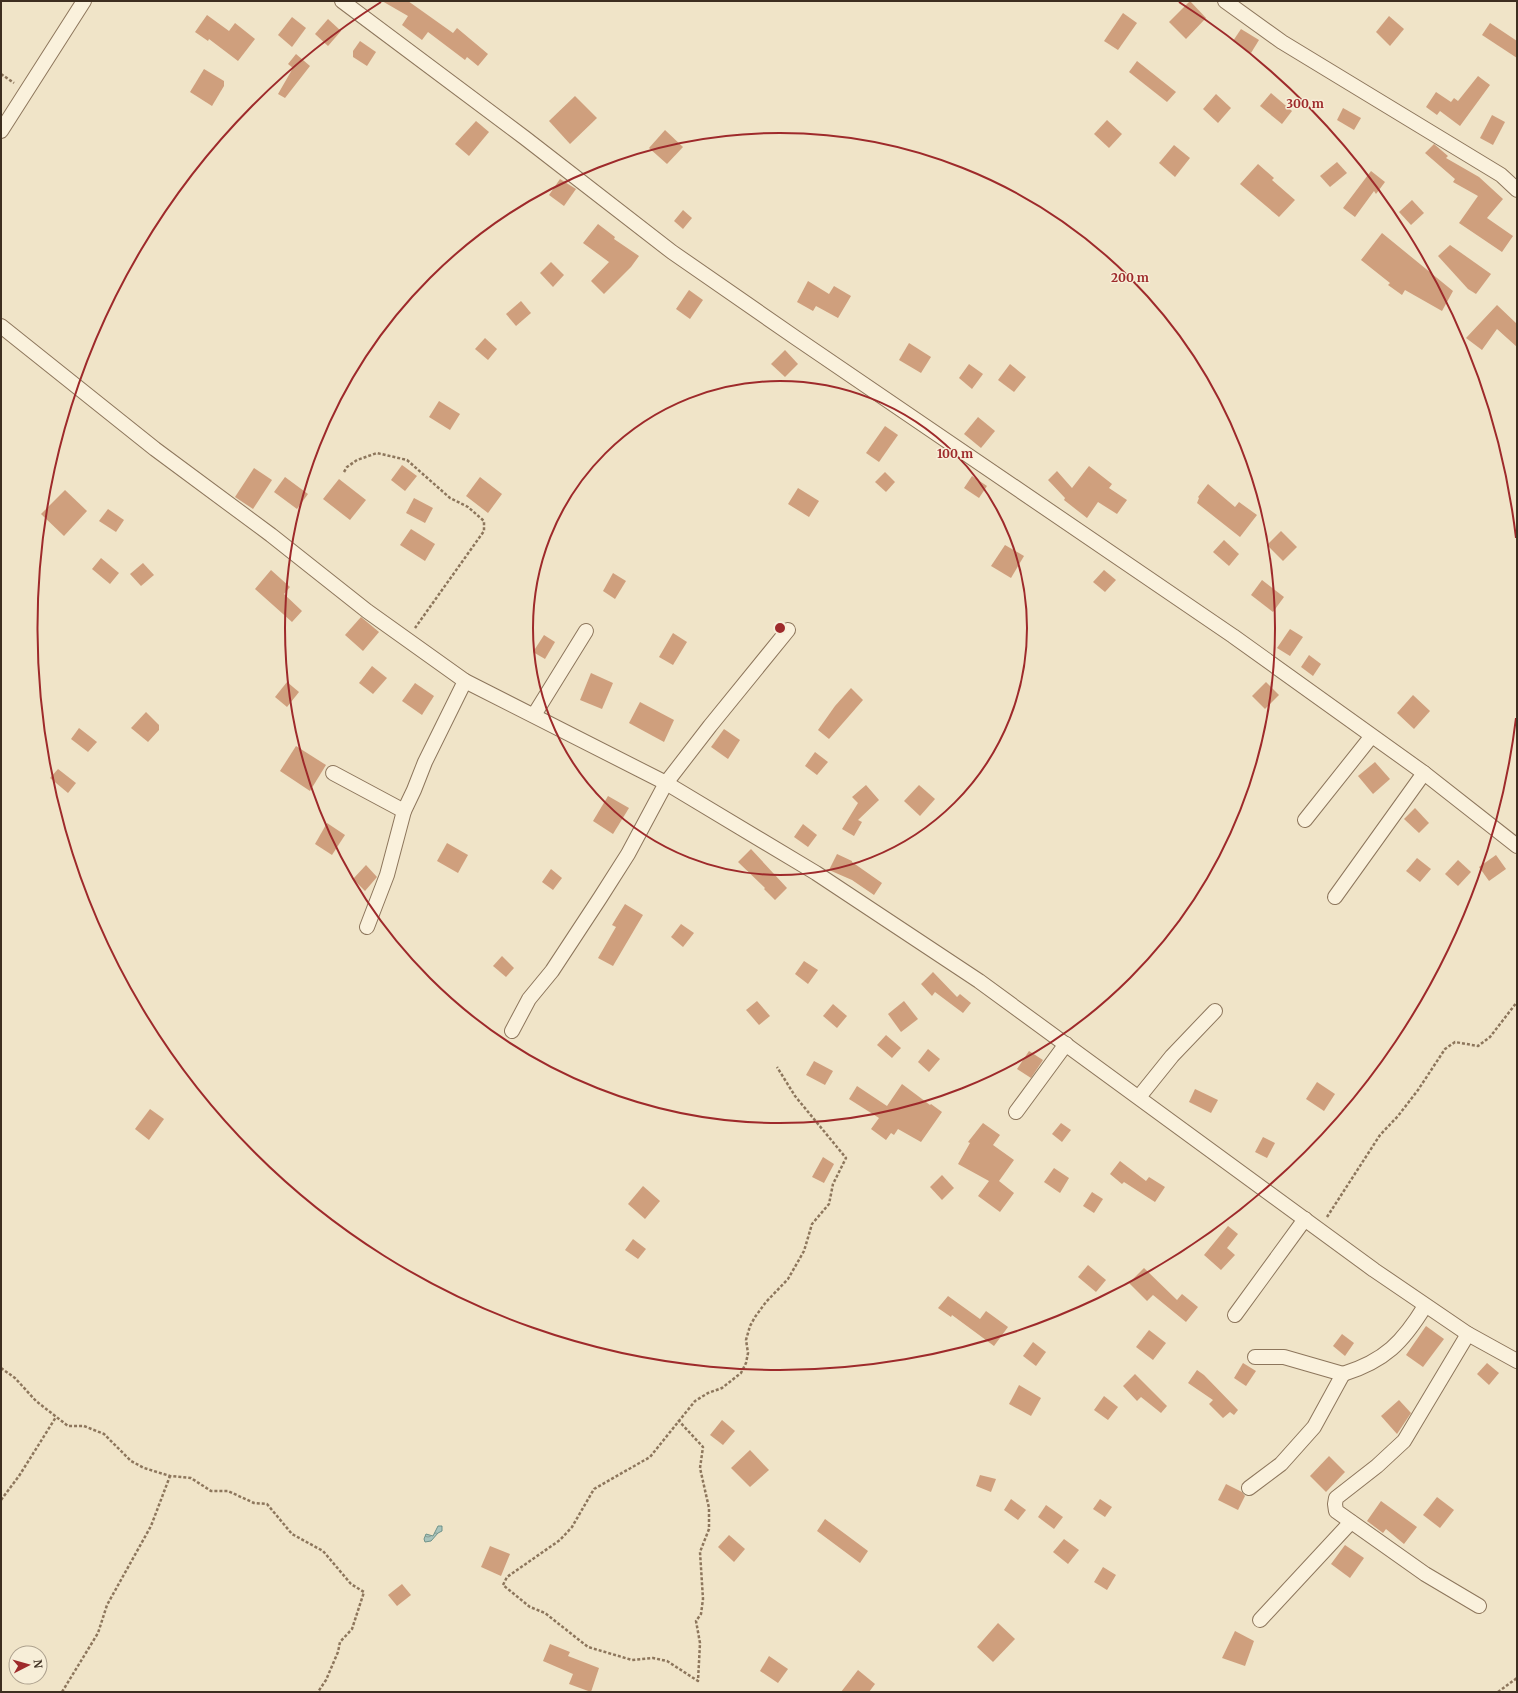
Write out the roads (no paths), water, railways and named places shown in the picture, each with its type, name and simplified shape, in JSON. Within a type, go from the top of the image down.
[{"type":"street","points":[[1,131],[84,1]]},
{"type":"street","points":[[342,1],[507,124],[672,252],[1233,636],[1424,773],[1517,846]]},
{"type":"street","points":[[1225,1],[1282,42],[1422,129],[1501,175],[1517,190]]},
{"type":"street","points":[[1,326],[155,449],[271,535],[367,611],[465,681],[666,783],[735,823],[862,903],[979,981],[1425,1306],[1468,1334],[1517,1361]]},
{"type":"street","points":[[512,1031],[529,999],[552,971],[628,854],[666,783],[788,630]]},
{"type":"street","points":[[534,715],[586,631]]},
{"type":"street","points":[[367,928],[387,875],[404,811],[428,755],[465,681]]},
{"type":"street","points":[[1305,820],[1371,736]]},
{"type":"street","points":[[333,773],[404,811]]},
{"type":"street","points":[[1335,897],[1424,773]]},
{"type":"street","points":[[1139,1097],[1172,1056],[1215,1011]]},
{"type":"street","points":[[1016,1112],[1066,1044]]},
{"type":"street","points":[[1235,1315],[1305,1219]]},
{"type":"street","points":[[1255,1357],[1284,1357],[1343,1374],[1363,1368],[1380,1359],[1410,1331],[1425,1306]]},
{"type":"street","points":[[1468,1334],[1404,1441],[1377,1466],[1336,1498],[1335,1504],[1336,1511],[1351,1522],[1425,1574],[1479,1606]]},
{"type":"street","points":[[1249,1488],[1281,1464],[1314,1427],[1343,1374]]},
{"type":"street","points":[[1260,1620],[1351,1522]]},
{"type":"water","points":[[438,1526],[442,1526],[442,1531],[438,1533],[431,1541],[425,1542],[424,1539],[426,1534],[433,1536]]}]
